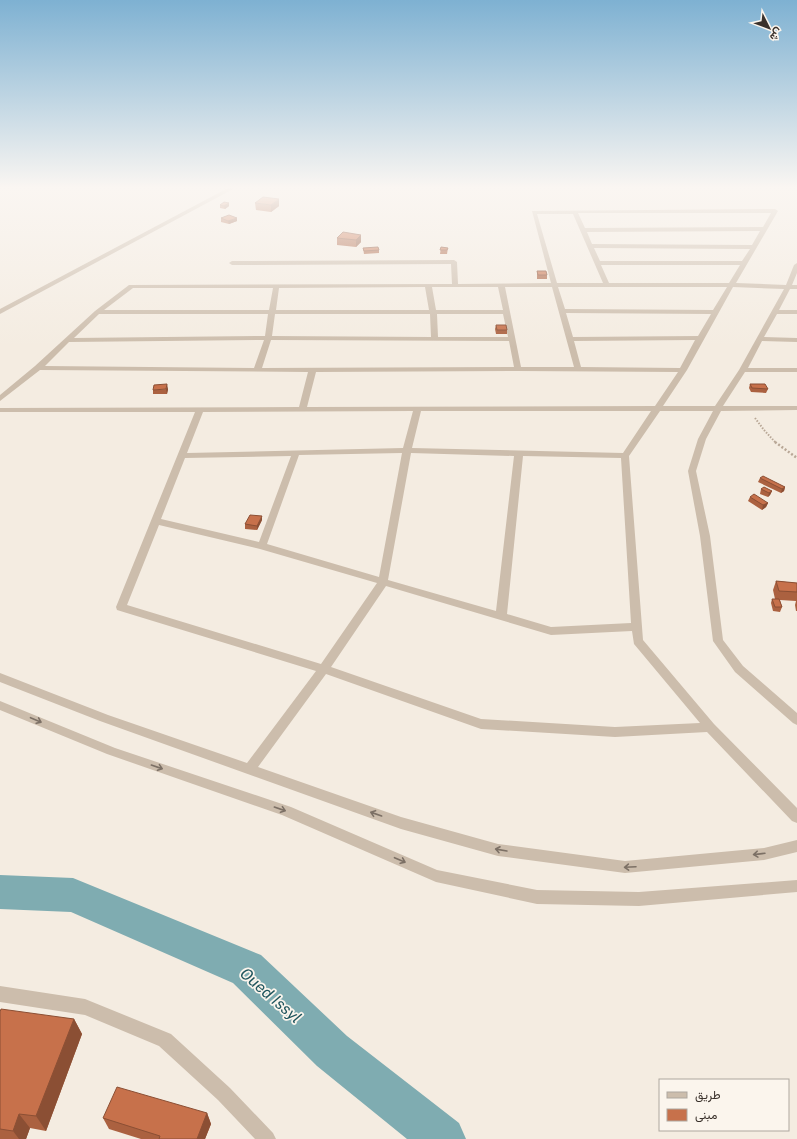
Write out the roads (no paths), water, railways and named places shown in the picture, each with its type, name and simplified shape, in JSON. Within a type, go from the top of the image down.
[{"type":"street","points":[[0,312],[133,241]]},
{"type":"street","points":[[542,241],[578,369]]},
{"type":"street","points":[[588,241],[607,285]]},
{"type":"street","points":[[757,241],[683,370],[625,456],[638,641],[710,727],[797,817]]},
{"type":"street","points":[[590,246],[754,246]]},
{"type":"street","points":[[232,263],[454,262],[455,285]]},
{"type":"street","points":[[598,263],[744,264]]},
{"type":"street","points":[[797,265],[792,287],[774,312],[743,370],[718,408],[702,439],[692,471],[705,536],[718,641],[739,669],[797,720]]},
{"type":"street","points":[[428,285],[436,339]]},
{"type":"street","points":[[0,399],[38,368],[97,312],[131,286],[276,287],[428,285],[731,285],[792,287]]},
{"type":"street","points":[[500,285],[518,369]]},
{"type":"street","points":[[257,370],[268,338],[276,287]]},
{"type":"street","points":[[562,311],[715,312]]},
{"type":"street","points":[[97,312],[506,312]]},
{"type":"street","points":[[774,312],[797,312]]},
{"type":"street","points":[[67,340],[268,338],[512,339]]},
{"type":"street","points":[[570,339],[700,338]]},
{"type":"street","points":[[760,339],[797,340]]},
{"type":"street","points":[[38,368],[257,370],[683,370]]},
{"type":"street","points":[[302,409],[313,369]]},
{"type":"street","points":[[743,370],[797,370]]},
{"type":"street","points":[[0,410],[797,408]]},
{"type":"street","points":[[200,409],[121,607],[324,669],[481,724],[615,732],[710,727]]},
{"type":"street","points":[[250,769],[324,669],[383,582],[407,450],[418,409]]},
{"type":"street","points":[[181,456],[407,450],[625,456]]},
{"type":"street","points":[[262,546],[296,453]]},
{"type":"street","points":[[500,617],[519,453]]},
{"type":"street","points":[[155,521],[262,546],[551,631],[637,627]]},
{"type":"street","points":[[0,677],[104,718],[401,823],[498,850],[625,867],[764,854],[797,846]]},
{"type":"street","points":[[0,705],[111,751],[286,811],[436,876],[537,897],[639,899],[797,886]]},
{"type":"street","points":[[0,994],[85,1007],[165,1040],[224,1094],[267,1139]]},
{"type":"waterway","name":"Oued Issyl","points":[[0,892],[73,895],[247,969],[332,1051],[443,1139]]}]
